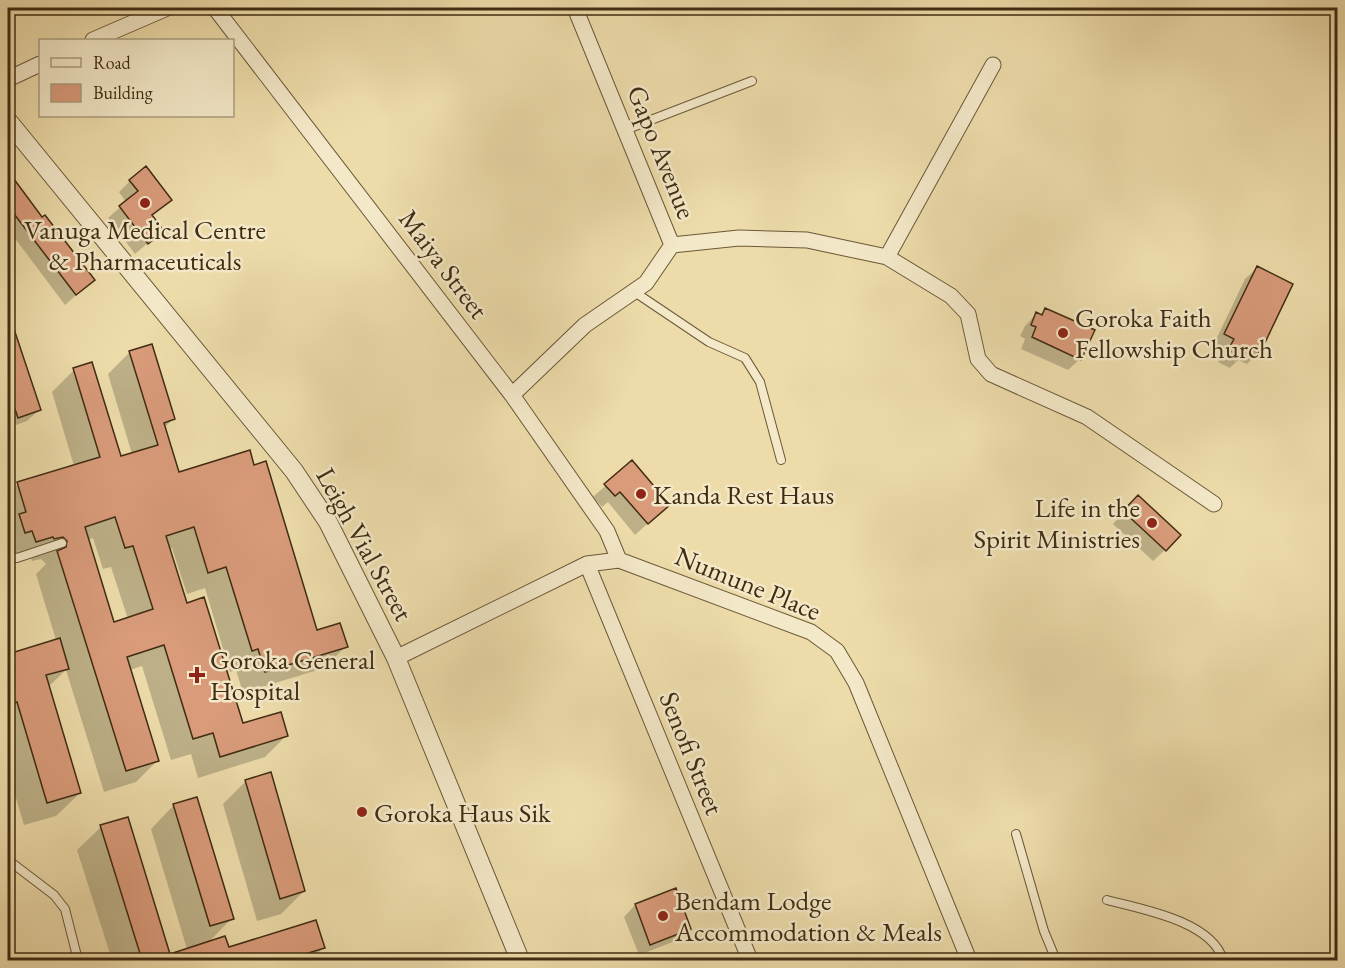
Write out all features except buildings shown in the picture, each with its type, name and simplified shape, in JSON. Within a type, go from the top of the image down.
[{"type":"street","points":[[95,39],[167,8]]},
{"type":"street","name":"Maiya Street","points":[[214,8],[512,395],[606,531],[619,560]]},
{"type":"street","name":"Gapo Avenue","points":[[512,395],[585,325],[646,283],[672,245],[575,8]]},
{"type":"street","points":[[8,79],[39,64]]},
{"type":"street","points":[[888,257],[993,65]]},
{"type":"street","name":"Leigh Vial Street","points":[[8,121],[294,471],[328,522],[396,658],[520,960]]},
{"type":"street","points":[[672,245],[739,238],[807,240],[888,257],[951,296],[968,314],[978,359],[991,374],[1087,417],[1214,504]]},
{"type":"street","name":"Numune Place","points":[[396,658],[587,564],[619,560],[811,632],[837,651],[856,684],[969,960]]},
{"type":"street","name":"Senofi Street","points":[[587,564],[750,960]]},
{"type":"lane","points":[[625,130],[752,81]]},
{"type":"lane","points":[[633,291],[709,342],[745,358],[760,382],[780,460]]},
{"type":"lane","points":[[8,556],[17,558],[62,543]]},
{"type":"lane","points":[[1016,834],[1044,931],[1056,960]]},
{"type":"lane","points":[[8,860],[18,870],[54,895],[65,909],[78,960]]},
{"type":"lane","points":[[1107,900],[1169,916],[1208,938],[1222,955],[1223,960]]},
{"type":"place","name":"Vanuga Medical Centre & Pharmaceuticals","points":[[145,203]]},
{"type":"place","name":"Goroka Faith Fellowship Church","points":[[1063,333]]},
{"type":"place","name":"Kanda Rest Haus","points":[[641,494]]},
{"type":"place","name":"Life in the Spirit Ministries","points":[[1152,523]]},
{"type":"place","name":"Goroka General Hospital","points":[[197,675]]},
{"type":"place","name":"Goroka Haus Sik","points":[[362,812]]},
{"type":"place","name":"Bendam Lodge Accommodation & Meals","points":[[663,916]]}]
